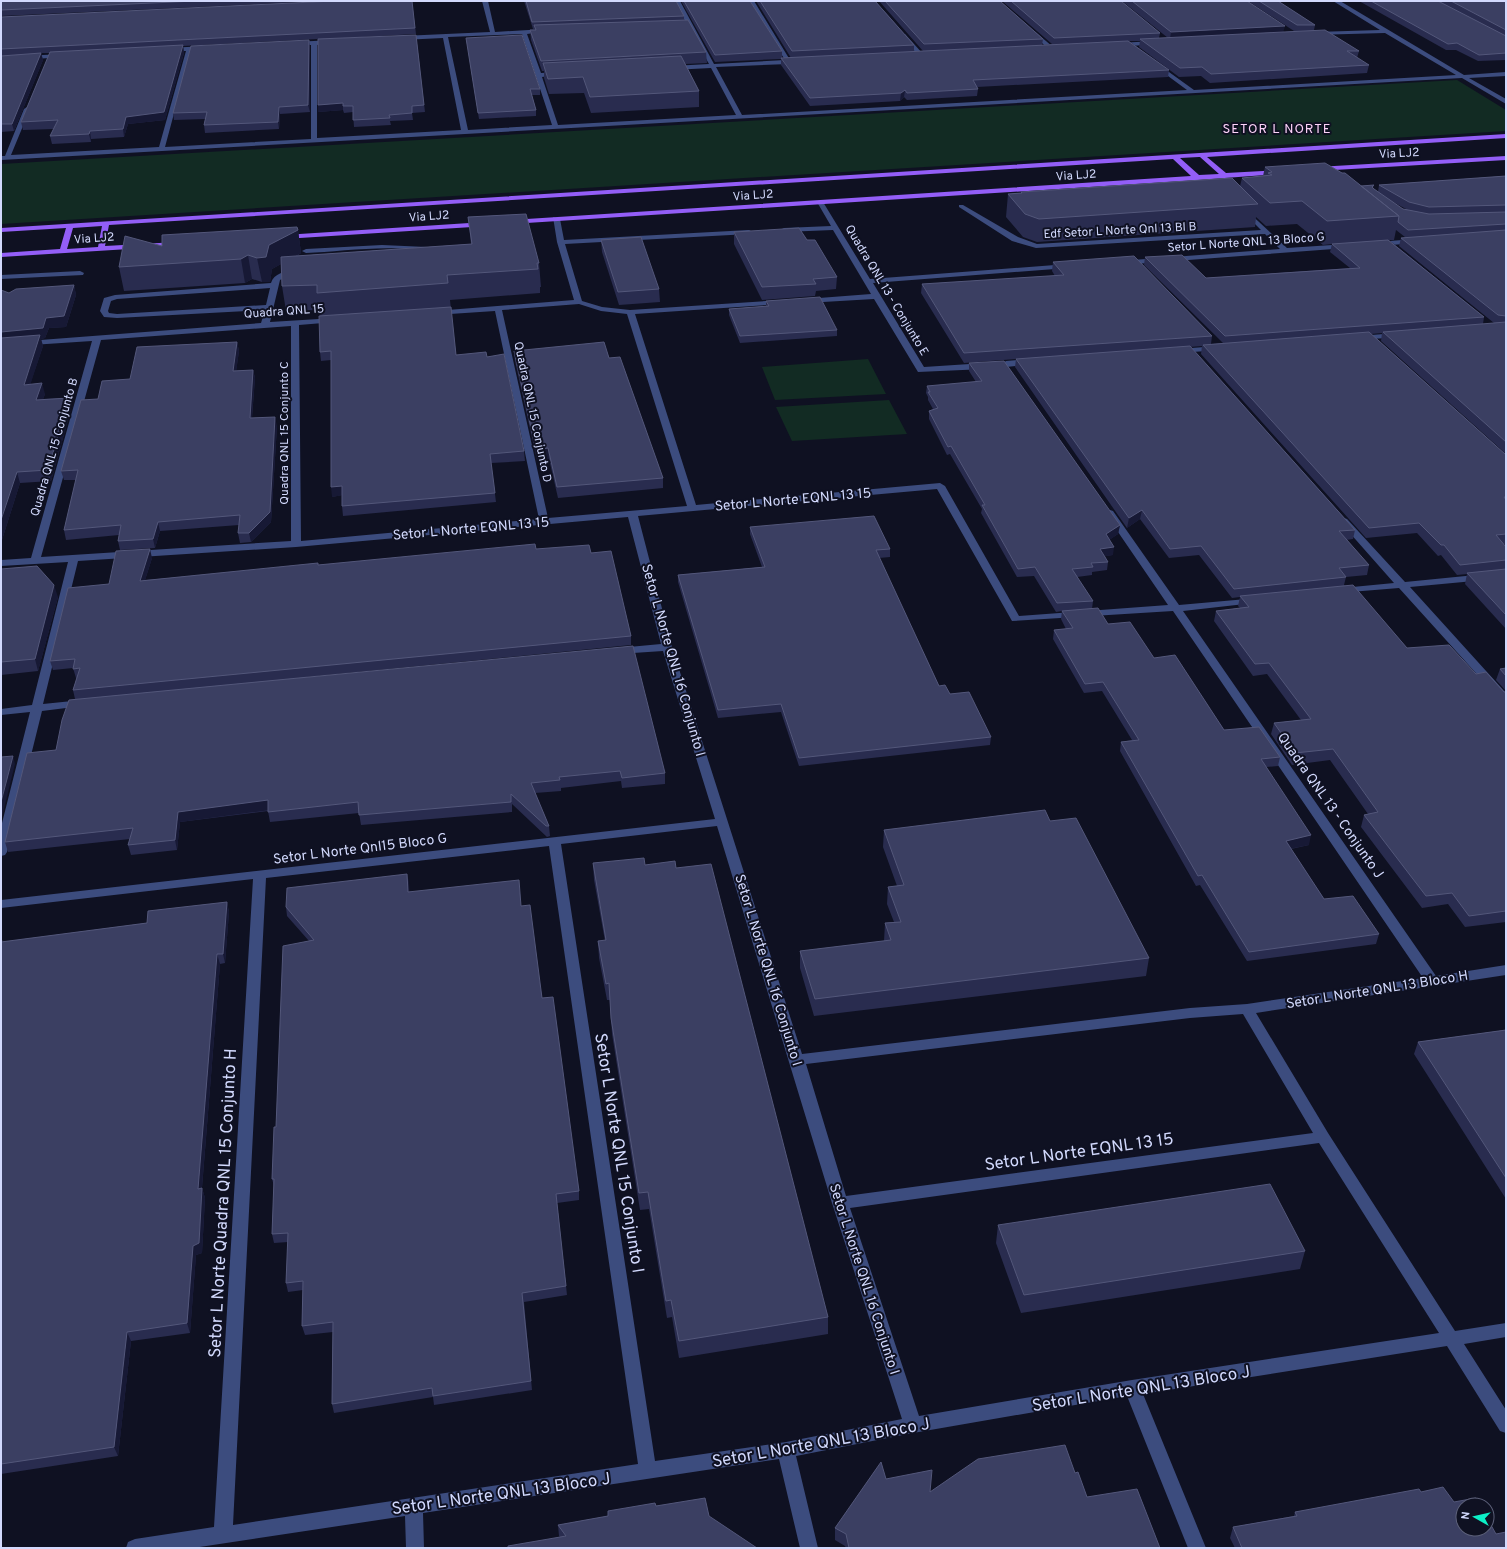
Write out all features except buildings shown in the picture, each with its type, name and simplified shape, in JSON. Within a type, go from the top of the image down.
[{"type":"main road","name":"Via LJ2","points":[[1,230],[1176,158],[1506,136]]},
{"type":"main road","points":[[1202,156],[1225,176]]},
{"type":"main road","points":[[1176,158],[1198,178]]},
{"type":"main road","name":"Via LJ2","points":[[1309,170],[1506,158]]},
{"type":"main road","name":"Via LJ2","points":[[276,237],[1198,178],[1286,171]]},
{"type":"main road","points":[[101,248],[106,223]]},
{"type":"main road","points":[[63,251],[70,226]]},
{"type":"main road","name":"Via LJ2","points":[[1,255],[189,243]]},
{"type":"street","points":[[485,1],[494,34]]},
{"type":"street","points":[[677,1],[741,118]]},
{"type":"street","points":[[751,1],[789,62]]},
{"type":"street","points":[[1336,1],[1506,102]]},
{"type":"street","points":[[682,26],[690,26]]},
{"type":"street","points":[[1027,27],[1051,48]]},
{"type":"street","points":[[399,39],[555,31]]},
{"type":"street","points":[[900,31],[921,55]]},
{"type":"street","points":[[1309,35],[1386,31]]},
{"type":"street","points":[[524,32],[556,128]]},
{"type":"street","points":[[445,36],[465,133]]},
{"type":"street","points":[[290,44],[337,42]]},
{"type":"street","points":[[1113,45],[1160,42]]},
{"type":"street","points":[[314,43],[314,141]]},
{"type":"street","points":[[1129,44],[1140,53]]},
{"type":"street","points":[[165,50],[212,48]]},
{"type":"street","points":[[1043,49],[1058,48]]},
{"type":"street","points":[[161,150],[189,49]]},
{"type":"street","points":[[1,59],[71,55]]},
{"type":"street","points":[[913,55],[929,55]]},
{"type":"street","points":[[46,64],[49,56]]},
{"type":"street","points":[[666,69],[804,61]]},
{"type":"street","points":[[1152,62],[1193,92]]},
{"type":"street","points":[[538,75],[570,74]]},
{"type":"street","points":[[31,100],[4,158],[741,118],[1506,74]]},
{"type":"street","points":[[1209,177],[1215,183]]},
{"type":"street","name":"Quadra QNL 13 - Conjunto E","points":[[820,202],[921,370],[1008,367],[1037,362]]},
{"type":"street","points":[[1238,204],[1286,251]]},
{"type":"street","name":"Edf Setor L Norte Qnl 13 Bl B","points":[[961,206],[1024,244],[1036,246],[1196,242],[1266,232]]},
{"type":"street","points":[[556,219],[561,242],[579,302]]},
{"type":"street","points":[[773,231],[836,228]]},
{"type":"street","points":[[561,242],[757,232]]},
{"type":"street","points":[[1396,237],[1404,242]]},
{"type":"street","points":[[1372,244],[1420,241]]},
{"type":"street","points":[[1196,242],[1210,256]]},
{"type":"street","points":[[1388,243],[1400,253]]},
{"type":"street","name":"Setor L Norte QNL 13 Bloco G","points":[[1112,263],[1356,246]]},
{"type":"street","points":[[306,251],[421,248],[427,249],[429,255],[426,259]]},
{"type":"street","points":[[1135,262],[1146,272]]},
{"type":"street","points":[[868,281],[1080,265]]},
{"type":"street","points":[[5,277],[13,267]]},
{"type":"street","points":[[5,277],[80,273]]},
{"type":"street","points":[[265,325],[278,277],[302,273]]},
{"type":"street","points":[[270,307],[117,316],[107,315],[104,310],[107,300],[114,297],[275,285]]},
{"type":"street","points":[[428,313],[579,302],[601,309],[630,312],[877,296]]},
{"type":"street","name":"Quadra QNL 15 Conjunto D","points":[[498,308],[544,521]]},
{"type":"street","points":[[630,312],[692,508]]},
{"type":"street","name":"Quadra QNL 15","points":[[1,345],[97,339],[342,319]]},
{"type":"street","name":"Quadra QNL 15 Conjunto C","points":[[295,323],[296,544]]},
{"type":"street","points":[[1345,338],[1408,334]]},
{"type":"street","points":[[1168,352],[1223,348],[1209,337]]},
{"type":"street","points":[[1369,337],[1380,347]]},
{"type":"street","name":"Quadra QNL 15 Conjunto B","points":[[35,561],[97,339]]},
{"type":"street","points":[[1191,350],[1202,362]]},
{"type":"street","name":"Setor L Norte EQNL 13 15","points":[[1,563],[73,560],[296,544],[940,486],[1016,619],[1177,608]]},
{"type":"street","points":[[1105,505],[1177,608],[1262,600]]},
{"type":"street","name":"Setor L Norte QNL 16 Conjunto I","points":[[632,513],[667,647],[797,1060],[840,1203],[913,1425]]},
{"type":"street","points":[[1338,515],[1506,700]]},
{"type":"street","points":[[1,852],[73,560]]},
{"type":"street","points":[[1331,592],[1506,575]]},
{"type":"street","name":"Quadra QNL 13 - Conjunto J","points":[[1177,608],[1432,980]]},
{"type":"street","points":[[604,653],[667,647]]},
{"type":"street","points":[[1,712],[92,702]]},
{"type":"street","name":"Setor L Norte Qnl15 Bloco G","points":[[1,904],[722,822]]},
{"type":"street","name":"Setor L Norte QNL 15 Conjunto I","points":[[554,840],[648,1472]]},
{"type":"street","name":"Setor L Norte Quadra QNL 15 Conjunto H","points":[[223,1534],[260,874]]},
{"type":"street","name":"Setor L Norte QNL 13 Bloco H","points":[[1247,1008],[1506,970]]},
{"type":"street","points":[[797,1060],[1190,1013],[1247,1008],[1323,1137],[1506,1425]]},
{"type":"street","name":"Setor L Norte EQNL 13 15","points":[[840,1203],[1323,1137]]},
{"type":"street","name":"Setor L Norte QNL 13 Bloco J","points":[[135,1548],[648,1472],[786,1450],[913,1425],[1132,1388],[1506,1330]]},
{"type":"street","points":[[1132,1388],[1197,1548]]},
{"type":"street","points":[[786,1450],[809,1548]]},
{"type":"street","points":[[414,1506],[415,1548]]},
{"type":"green space","points":[[1457,80],[1506,110],[1506,131],[1,224],[1,164]]},
{"type":"green space","points":[[868,359],[886,394],[775,400],[762,367]]},
{"type":"green space","points":[[889,400],[907,434],[792,441],[776,407]]},
{"type":"district","name":"SETOR L NORTE","points":[[1277,128]]}]
